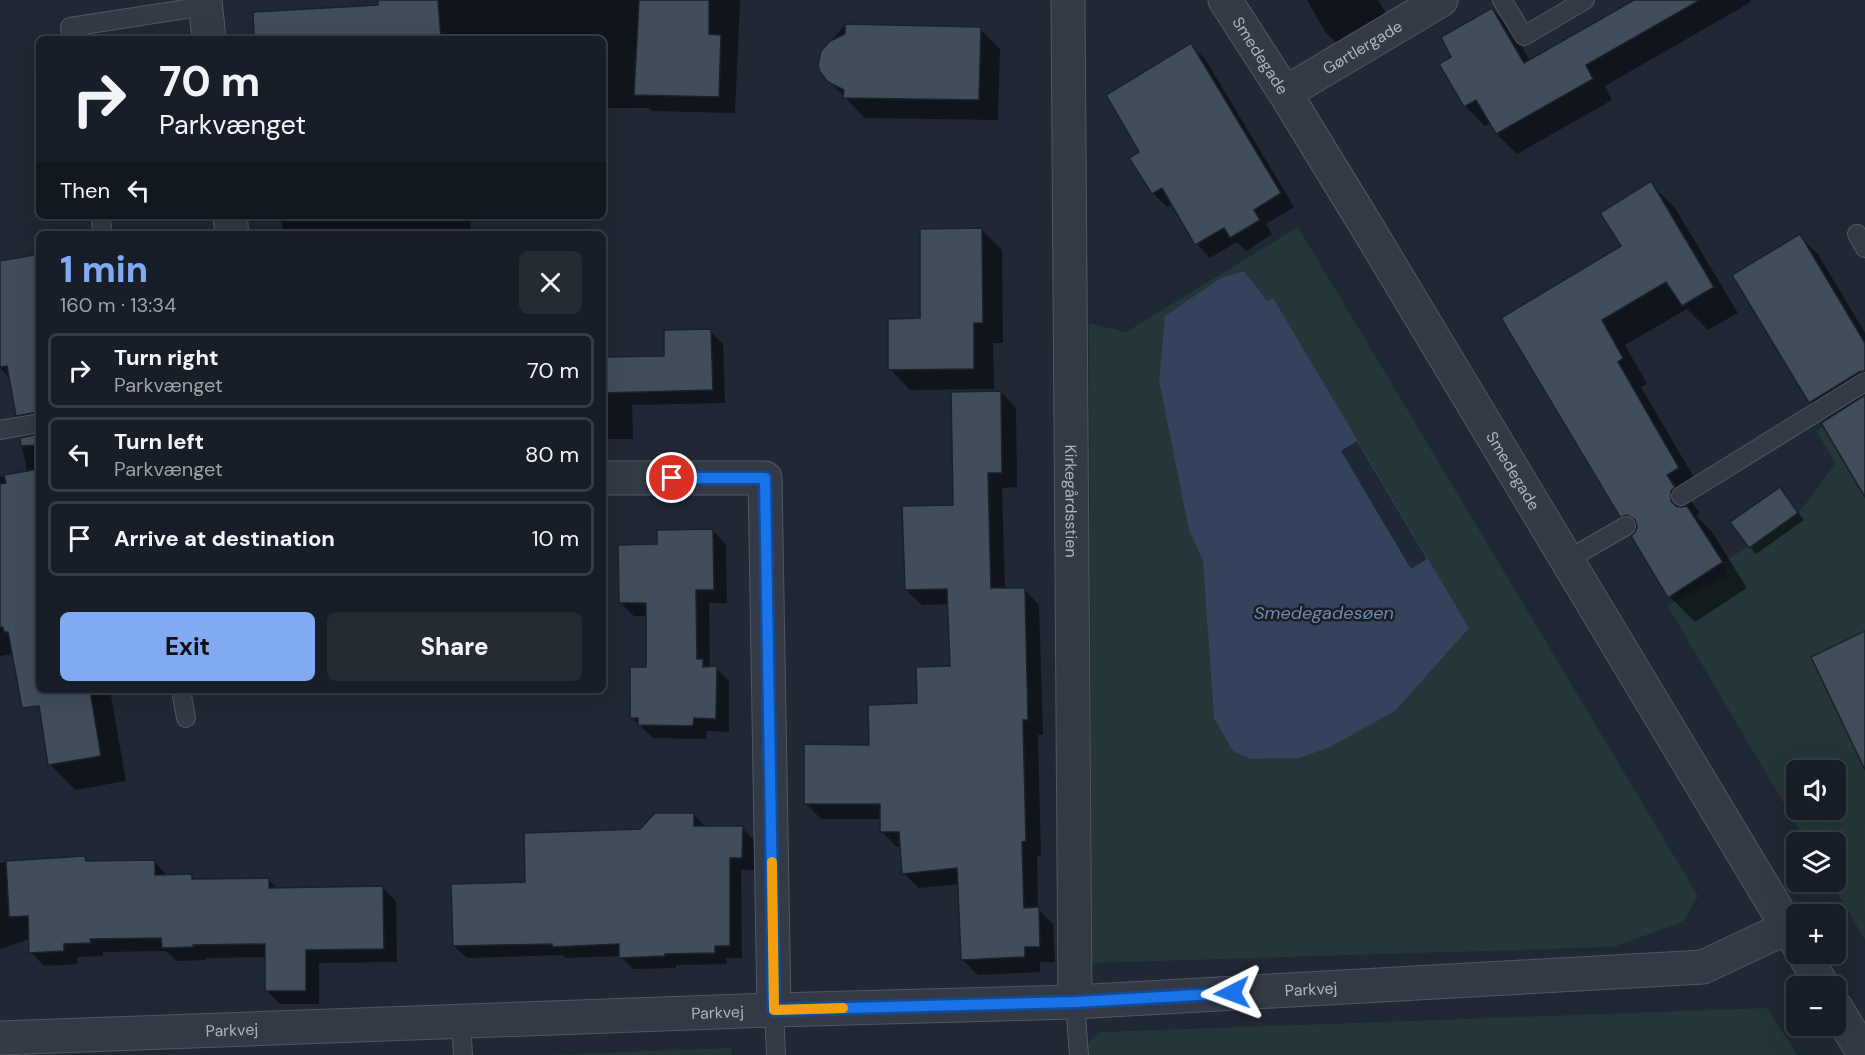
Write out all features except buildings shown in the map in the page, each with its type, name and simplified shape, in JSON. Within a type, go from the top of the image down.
[{"type":"street","name":"Kirkegårdsstien","points":[[1068,0],[1076,1002]]},
{"type":"street","name":"Smedegade","points":[[1225,0],[1285,93],[1786,924]]},
{"type":"street","name":"Gørtlergade","points":[[1285,93],[1441,0]]},
{"type":"street","points":[[205,3],[209,36]]},
{"type":"street","points":[[606,478],[765,478],[774,1010]]},
{"type":"street","name":"Parkvej","points":[[0,1038],[774,1010],[1076,1002],[1703,967],[1786,944]]},
{"type":"street","points":[[1846,1024],[1865,1055]]},
{"type":"lane","points":[[1502,0],[1524,36],[1585,0]]},
{"type":"lane","points":[[72,36],[70,27],[205,3]]},
{"type":"lane","points":[[1681,496],[1865,382]]},
{"type":"lane","points":[[0,430],[36,424]]},
{"type":"lane","points":[[1567,560],[1626,526]]},
{"type":"lane","points":[[182,693],[186,718]]},
{"type":"lane","points":[[1076,1002],[1079,1055]]},
{"type":"lane","points":[[774,1010],[776,1055]]},
{"type":"lane","points":[[461,1022],[463,1055]]},
{"type":"shaded area","points":[[1298,227],[1698,896],[1683,922],[1613,947],[1092,963],[1089,323],[1126,332]]},
{"type":"shaded area","points":[[1865,401],[1865,940],[1846,904],[1837,892],[1846,892],[1846,832],[1801,832],[1793,820],[1846,820],[1846,760],[1786,760],[1786,807],[1667,605],[1728,575],[1723,563],[1801,510],[1836,463],[1816,431]]},
{"type":"shaded area","points":[[1767,1008],[1797,1055],[1075,1055],[1101,1032]]},
{"type":"shaded area","points":[[731,1048],[732,1055],[544,1055]]},
{"type":"water","name":"Smedegadesøen","points":[[1244,271],[1267,301],[1273,298],[1469,628],[1395,711],[1330,747],[1299,758],[1251,759],[1233,751],[1214,718],[1203,561],[1189,530],[1159,380],[1165,316],[1221,278]]},
{"type":"pier","points":[[1357,441],[1427,559],[1411,569],[1341,451]]},
{"type":"slow traffic","points":[[772,862],[774,1010],[843,1008]]},
{"type":"route","points":[[672,478],[765,478],[774,1010],[1076,1002],[1232,993]]}]
